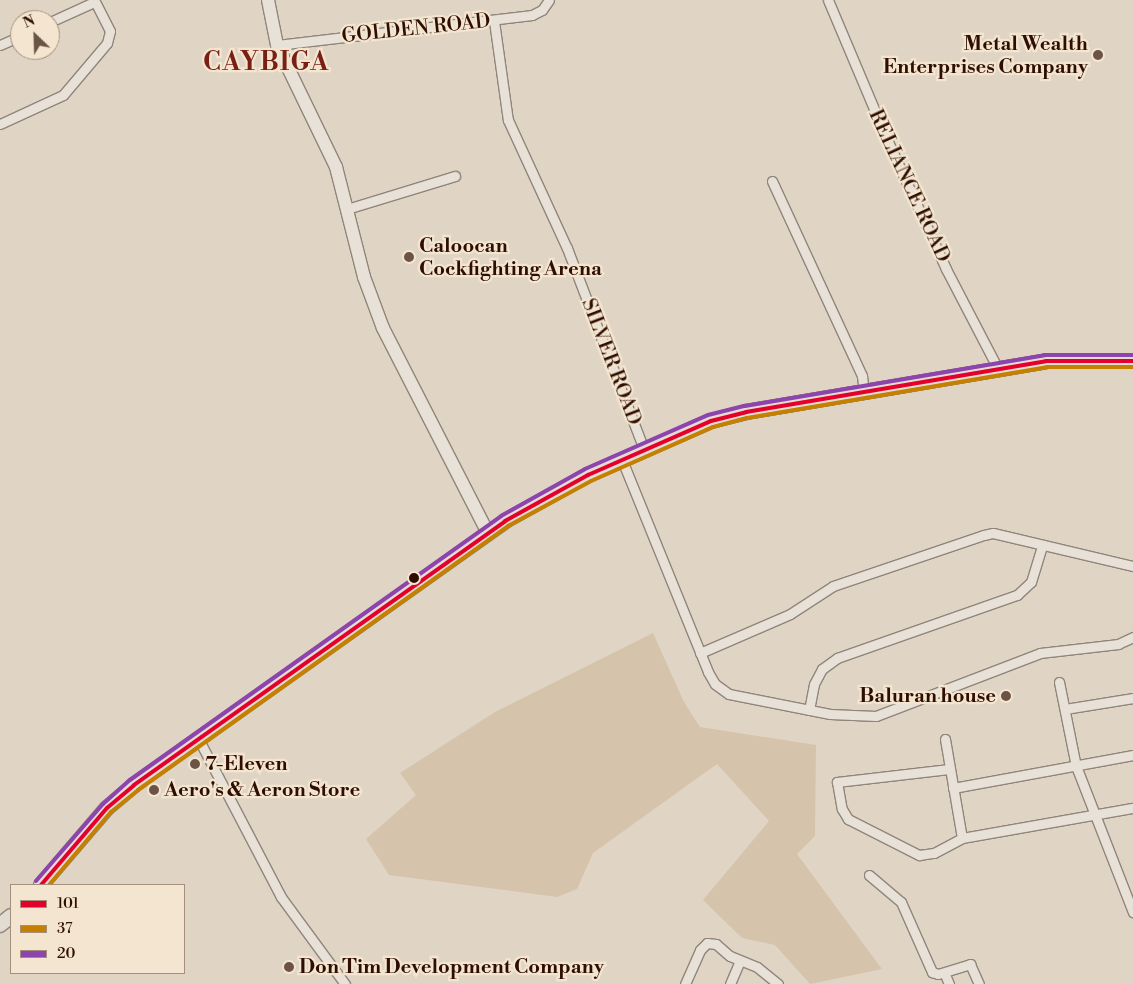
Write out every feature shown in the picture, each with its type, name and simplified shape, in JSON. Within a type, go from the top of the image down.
[{"type":"main road","points":[[268,0],[277,45],[336,167],[364,277],[383,328],[488,533]]},
{"type":"main road","points":[[42,884],[107,808],[134,785],[488,533],[541,499],[622,460],[711,421],[998,369],[1071,359],[1133,360]]},
{"type":"main road","points":[[0,925],[10,917]]},
{"type":"street","name":"GOLDEN ROAD","points":[[277,45],[494,21],[532,15],[542,10],[549,0]]},
{"type":"street","name":"RELIANCE ROAD","points":[[828,0],[882,127],[946,269],[998,369]]},
{"type":"street","points":[[0,124],[63,95],[107,43],[110,31],[94,1],[60,17]]},
{"type":"street","name":"SILVER ROAD","points":[[494,21],[508,120],[567,248],[644,450]]},
{"type":"street","points":[[347,209],[455,176]]},
{"type":"street","points":[[772,180],[862,376],[864,392]]},
{"type":"street","points":[[622,460],[700,653],[715,684],[729,694],[850,717],[876,716],[1040,652],[1118,644],[1133,637]]},
{"type":"street","points":[[700,653],[790,614],[833,586],[993,533],[1133,566]]},
{"type":"street","points":[[809,710],[814,684],[822,670],[837,658],[1017,595],[1031,582],[1042,545]]},
{"type":"street","points":[[1059,682],[1076,766],[1097,815],[1133,912]]},
{"type":"street","points":[[1064,709],[1133,698]]},
{"type":"street","points":[[945,739],[962,838]]},
{"type":"street","points":[[199,740],[281,897],[345,984]]},
{"type":"street","points":[[953,788],[1133,755]]},
{"type":"street","points":[[949,769],[837,782],[842,809],[848,819],[919,855],[934,854],[962,838],[1133,808]]},
{"type":"street","points":[[869,875],[901,902],[932,972],[938,974],[970,964],[979,984]]},
{"type":"street","points":[[685,984],[700,950],[707,943],[716,944],[740,961],[757,967],[778,984]]},
{"type":"street","points":[[730,984],[740,961]]},
{"type":"shaded area","points":[[653,633],[684,702],[700,727],[816,745],[815,836],[797,854],[882,969],[810,984],[775,945],[742,938],[703,900],[769,821],[717,764],[593,853],[577,889],[557,897],[389,875],[366,839],[416,795],[400,773],[495,712]]},
{"type":"transit line","name":"20","points":[[36,881],[103,804],[130,780],[501,516],[585,469],[708,415],[745,406],[1045,355],[1133,355]]},
{"type":"transit line","name":"101","points":[[42,884],[107,808],[134,785],[505,521],[588,475],[711,421],[746,412],[1046,361],[1133,361]]},
{"type":"transit line","name":"37","points":[[50,884],[111,812],[138,790],[508,526],[591,481],[713,427],[747,418],[1047,367],[1133,367]]},
{"type":"place","name":"Metal Wealth Enterprises Company","points":[[1098,55]]},
{"type":"place","name":"Caloocan Cockfighting Arena","points":[[409,257]]},
{"type":"place","name":"Baluran house","points":[[1006,696]]},
{"type":"place","name":"7-Eleven","points":[[195,764]]},
{"type":"place","name":"Aero's & Aeron Store","points":[[154,790]]},
{"type":"place","name":"Don Tim Development Company","points":[[289,967]]},
{"type":"district","name":"CAYBIGA","points":[[266,63]]}]
